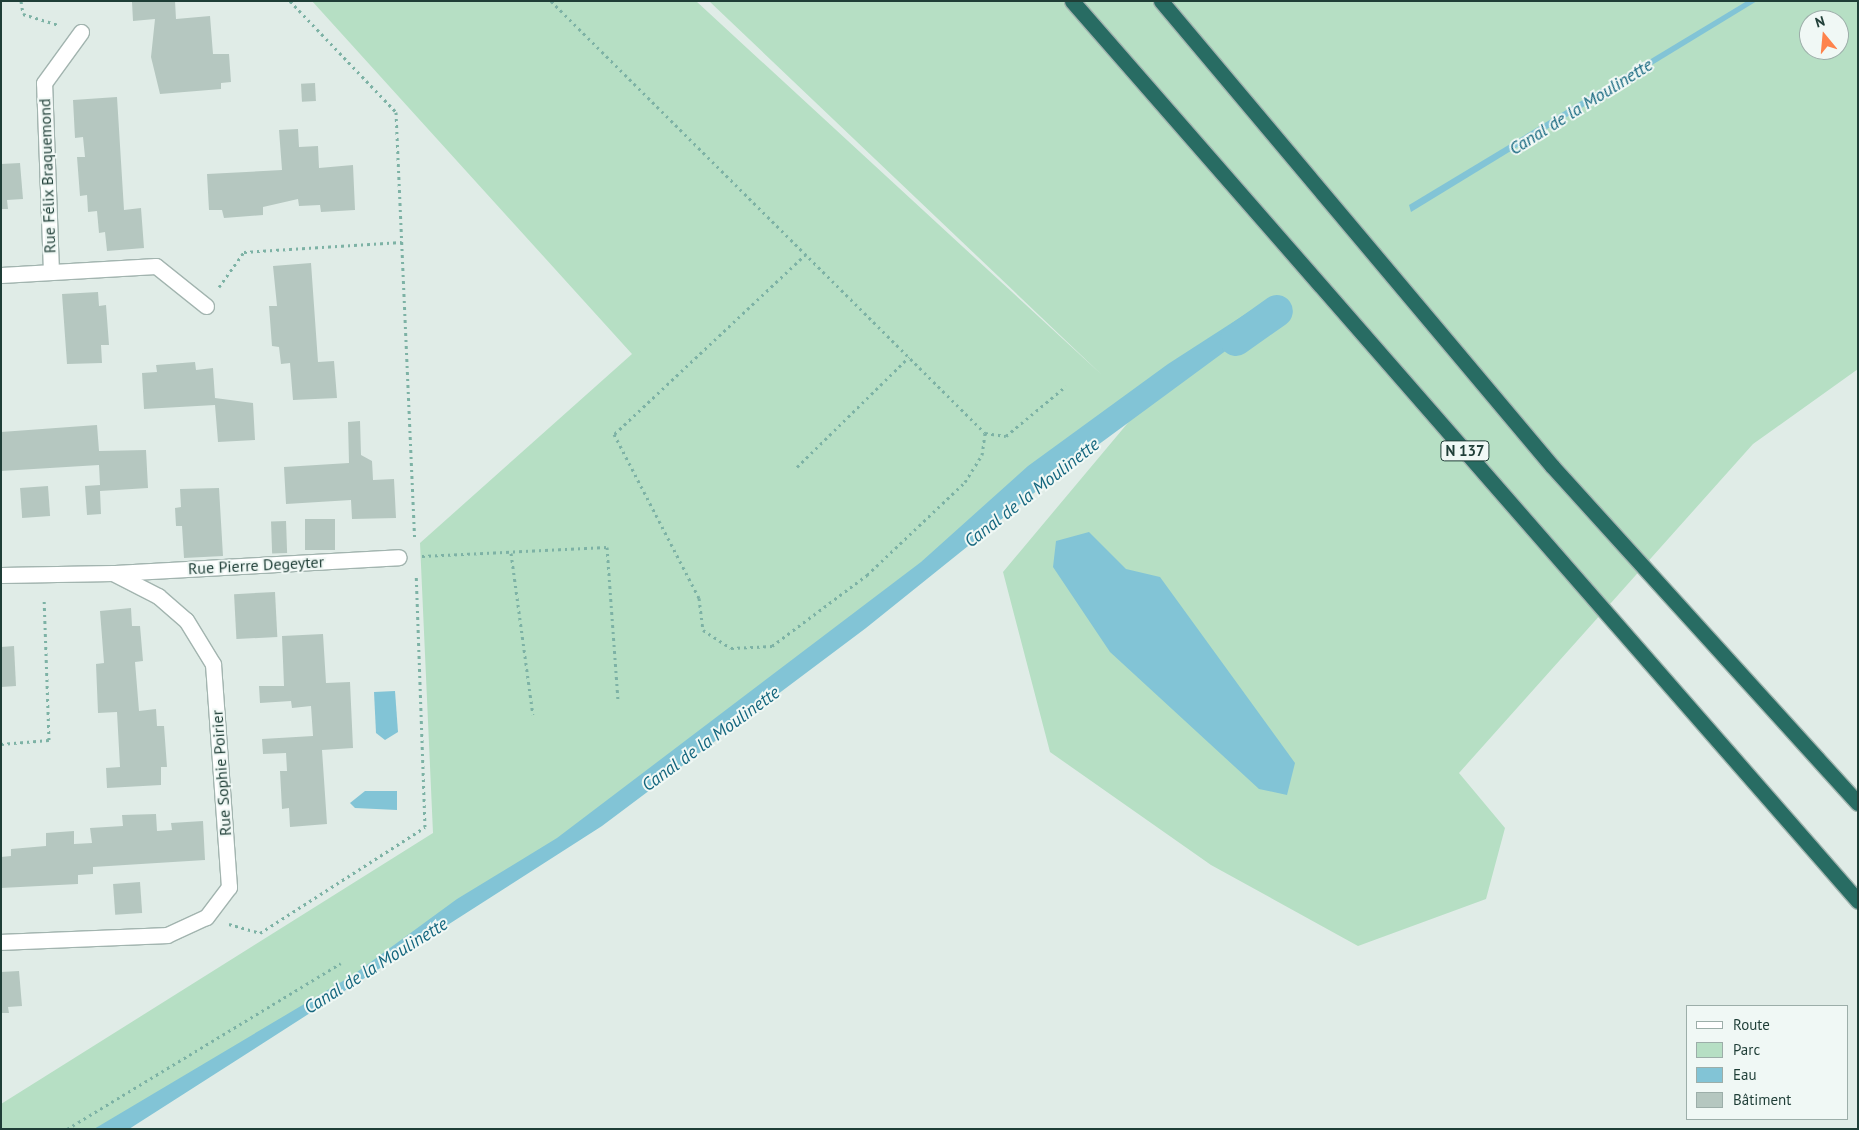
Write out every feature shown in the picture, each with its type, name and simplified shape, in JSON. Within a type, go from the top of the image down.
[{"type":"highway","name":"N 137","points":[[1072,1],[1858,901]]},
{"type":"highway","points":[[1161,1],[1552,466],[1858,803]]},
{"type":"street","name":"Rue Félix Braquemond","points":[[52,272],[44,83],[81,32]]},
{"type":"street","points":[[1,275],[156,266],[206,306]]},
{"type":"street","name":"Rue Pierre Degeyter","points":[[114,574],[399,557]]},
{"type":"street","name":"Rue Sophie Poirier","points":[[1,575],[114,574],[158,596],[186,620],[213,664],[229,887],[206,917],[167,934],[1,942]]},
{"type":"path","points":[[21,1],[23,14],[81,32]]},
{"type":"path","points":[[206,917],[260,933],[425,827],[396,112],[290,1]]},
{"type":"path","points":[[552,1],[985,433],[1006,436],[1066,386]]},
{"type":"path","points":[[206,306],[244,252],[402,242]]},
{"type":"path","points":[[806,254],[614,434],[699,598],[704,630],[731,648],[772,646],[866,575],[965,482],[982,455],[985,433]]},
{"type":"path","points":[[797,467],[909,357]]},
{"type":"path","points":[[399,557],[607,547],[618,700]]},
{"type":"path","points":[[511,553],[533,715]]},
{"type":"path","points":[[1,744],[49,740],[43,574]]},
{"type":"path","points":[[67,1129],[341,963]]},
{"type":"green space","points":[[312,1],[696,1],[1102,375],[709,1],[1858,1],[1858,369],[1753,444],[1459,773],[1505,828],[1486,899],[1358,946],[1211,865],[1050,752],[1003,572],[1137,412],[692,755],[118,1129],[1,1129],[1,1104],[433,833],[420,543],[632,354]]},
{"type":"water","points":[[1747,1],[1757,1],[1411,212],[1409,205]]},
{"type":"water","points":[[1261,304],[1273,316],[1049,481],[866,628],[602,826],[129,1129],[94,1129],[353,975],[457,899],[557,838],[921,562],[1028,466],[1168,364]]},
{"type":"water","points":[[1089,532],[1126,569],[1160,577],[1295,763],[1287,795],[1259,789],[1110,652],[1053,567],[1056,541]]},
{"type":"water","points":[[395,691],[398,732],[385,740],[376,733],[374,692]]},
{"type":"water","points":[[365,791],[397,791],[397,810],[355,808],[350,803]]},
{"type":"building","points":[[175,1],[176,19],[210,16],[213,54],[229,54],[231,82],[221,83],[221,89],[160,94],[151,57],[155,19],[133,21],[132,2]]},
{"type":"building","points":[[315,83],[316,101],[302,102],[301,84]]},
{"type":"building","points":[[117,97],[124,210],[141,208],[144,248],[107,251],[105,232],[99,233],[97,211],[88,212],[87,195],[80,196],[77,157],[85,157],[83,137],[75,138],[73,100]]},
{"type":"building","points":[[298,129],[299,147],[318,146],[319,168],[353,165],[355,210],[321,212],[320,205],[299,206],[298,199],[263,207],[263,215],[224,218],[222,210],[209,210],[207,174],[282,170],[279,130]]},
{"type":"building","points":[[20,163],[23,199],[7,200],[8,209],[1,209],[1,164]]},
{"type":"building","points":[[311,263],[318,362],[334,361],[337,398],[293,400],[290,363],[281,364],[279,347],[272,346],[269,306],[277,306],[273,266]]},
{"type":"building","points":[[98,292],[99,306],[106,305],[109,345],[101,345],[102,363],[67,364],[62,294]]},
{"type":"building","points":[[195,362],[196,370],[213,368],[215,398],[253,403],[255,440],[218,442],[215,405],[144,409],[142,373],[157,372],[156,365]]},
{"type":"building","points":[[360,421],[361,455],[372,461],[373,480],[394,479],[396,518],[352,519],[351,500],[286,504],[284,467],[349,463],[348,422]]},
{"type":"building","points":[[97,425],[99,451],[146,450],[148,488],[100,491],[101,514],[87,515],[85,486],[100,485],[99,465],[1,471],[1,432]]},
{"type":"building","points":[[48,486],[50,516],[22,518],[20,488]]},
{"type":"building","points":[[219,488],[223,556],[184,558],[182,526],[176,526],[175,508],[181,507],[180,489]]},
{"type":"building","points":[[305,519],[335,519],[335,550],[305,550]]},
{"type":"building","points":[[286,521],[287,553],[272,554],[271,522]]},
{"type":"building","points":[[275,592],[277,637],[236,639],[234,594]]},
{"type":"building","points":[[131,608],[132,626],[140,626],[143,661],[135,662],[139,711],[156,709],[157,726],[164,726],[167,767],[161,767],[161,785],[107,788],[106,768],[120,767],[117,712],[98,713],[96,664],[104,663],[100,611]]},
{"type":"building","points":[[323,634],[326,683],[350,682],[353,748],[322,750],[327,824],[290,827],[289,808],[282,809],[280,771],[287,771],[286,753],[263,754],[262,739],[313,736],[311,706],[292,708],[291,701],[260,703],[259,686],[284,686],[282,636]]},
{"type":"building","points":[[14,646],[16,686],[1,687],[1,647]]},
{"type":"building","points":[[156,814],[157,831],[172,830],[171,823],[203,821],[205,860],[93,867],[93,874],[78,875],[78,884],[1,888],[1,857],[11,856],[11,849],[46,846],[46,833],[74,831],[74,844],[92,843],[90,828],[123,826],[122,815]]},
{"type":"building","points":[[140,882],[142,913],[115,915],[113,884]]},
{"type":"building","points":[[19,971],[22,1006],[8,1007],[9,1013],[1,1013],[1,972]]},
{"type":"waterway","name":"Canal de la Moulinette","points":[[1236,340],[1277,311]]}]
